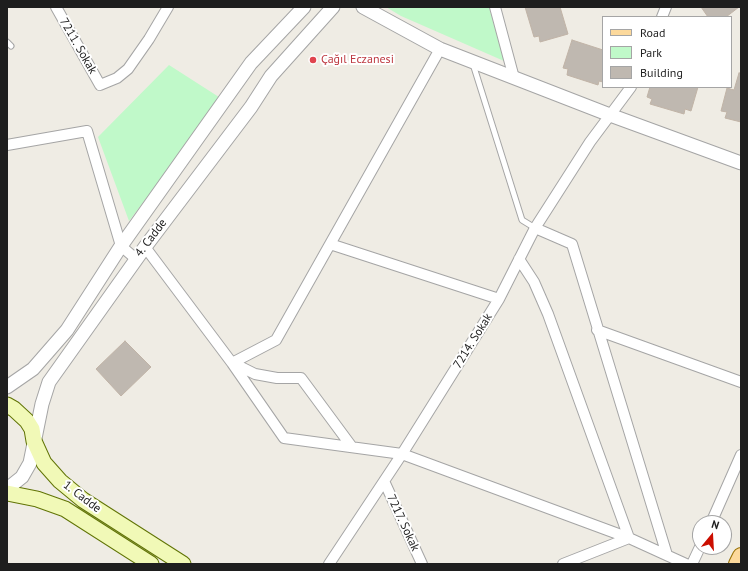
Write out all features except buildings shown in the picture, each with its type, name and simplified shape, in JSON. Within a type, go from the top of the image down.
[{"type":"main road","name":"1. Cadde","points":[[7,405],[18,411],[27,421],[32,429],[34,441],[44,463],[60,481],[83,500],[184,564]]},
{"type":"main road","name":"1. Cadde","points":[[7,493],[38,499],[65,509],[150,564]]},
{"type":"main road","points":[[737,564],[741,556]]},
{"type":"street","name":"7211. Sokak","points":[[56,7],[100,85],[117,78],[128,69],[150,39],[168,7]]},
{"type":"street","name":"4. Cadde","points":[[7,387],[32,369],[67,330],[121,246],[250,63],[304,7]]},
{"type":"street","name":"4. Cadde","points":[[7,489],[16,483],[27,470],[32,456],[42,404],[49,382],[145,246],[251,107],[271,76],[333,7]]},
{"type":"street","points":[[363,7],[440,49],[610,115],[741,163]]},
{"type":"street","points":[[495,7],[514,78]]},
{"type":"street","points":[[232,363],[276,340],[440,49]]},
{"type":"street","name":"7214. Sokak","points":[[329,564],[402,454],[499,299],[535,228],[590,142],[630,88]]},
{"type":"street","points":[[7,145],[87,131],[121,246],[136,259]]},
{"type":"street","points":[[535,228],[572,244],[597,330],[667,555]]},
{"type":"street","points":[[330,244],[499,299]]},
{"type":"street","points":[[145,246],[232,363],[284,438],[402,454],[629,538],[686,564]]},
{"type":"street","points":[[519,259],[534,282],[548,314],[629,538]]},
{"type":"street","points":[[597,330],[741,382]]},
{"type":"street","points":[[232,363],[255,374],[277,378],[301,378],[352,447]]},
{"type":"street","points":[[715,515],[741,455]]},
{"type":"street","name":"7217. Sokak","points":[[384,481],[422,564]]},
{"type":"street","points":[[563,564],[629,538]]},
{"type":"lane","points":[[472,62],[522,220],[535,228]]},
{"type":"green space","points":[[386,7],[489,7],[504,61],[401,16]]},
{"type":"green space","points":[[169,65],[222,99],[129,221],[98,137]]},
{"type":"place","name":"Çağıl Eczanesi","points":[[313,60]]}]
